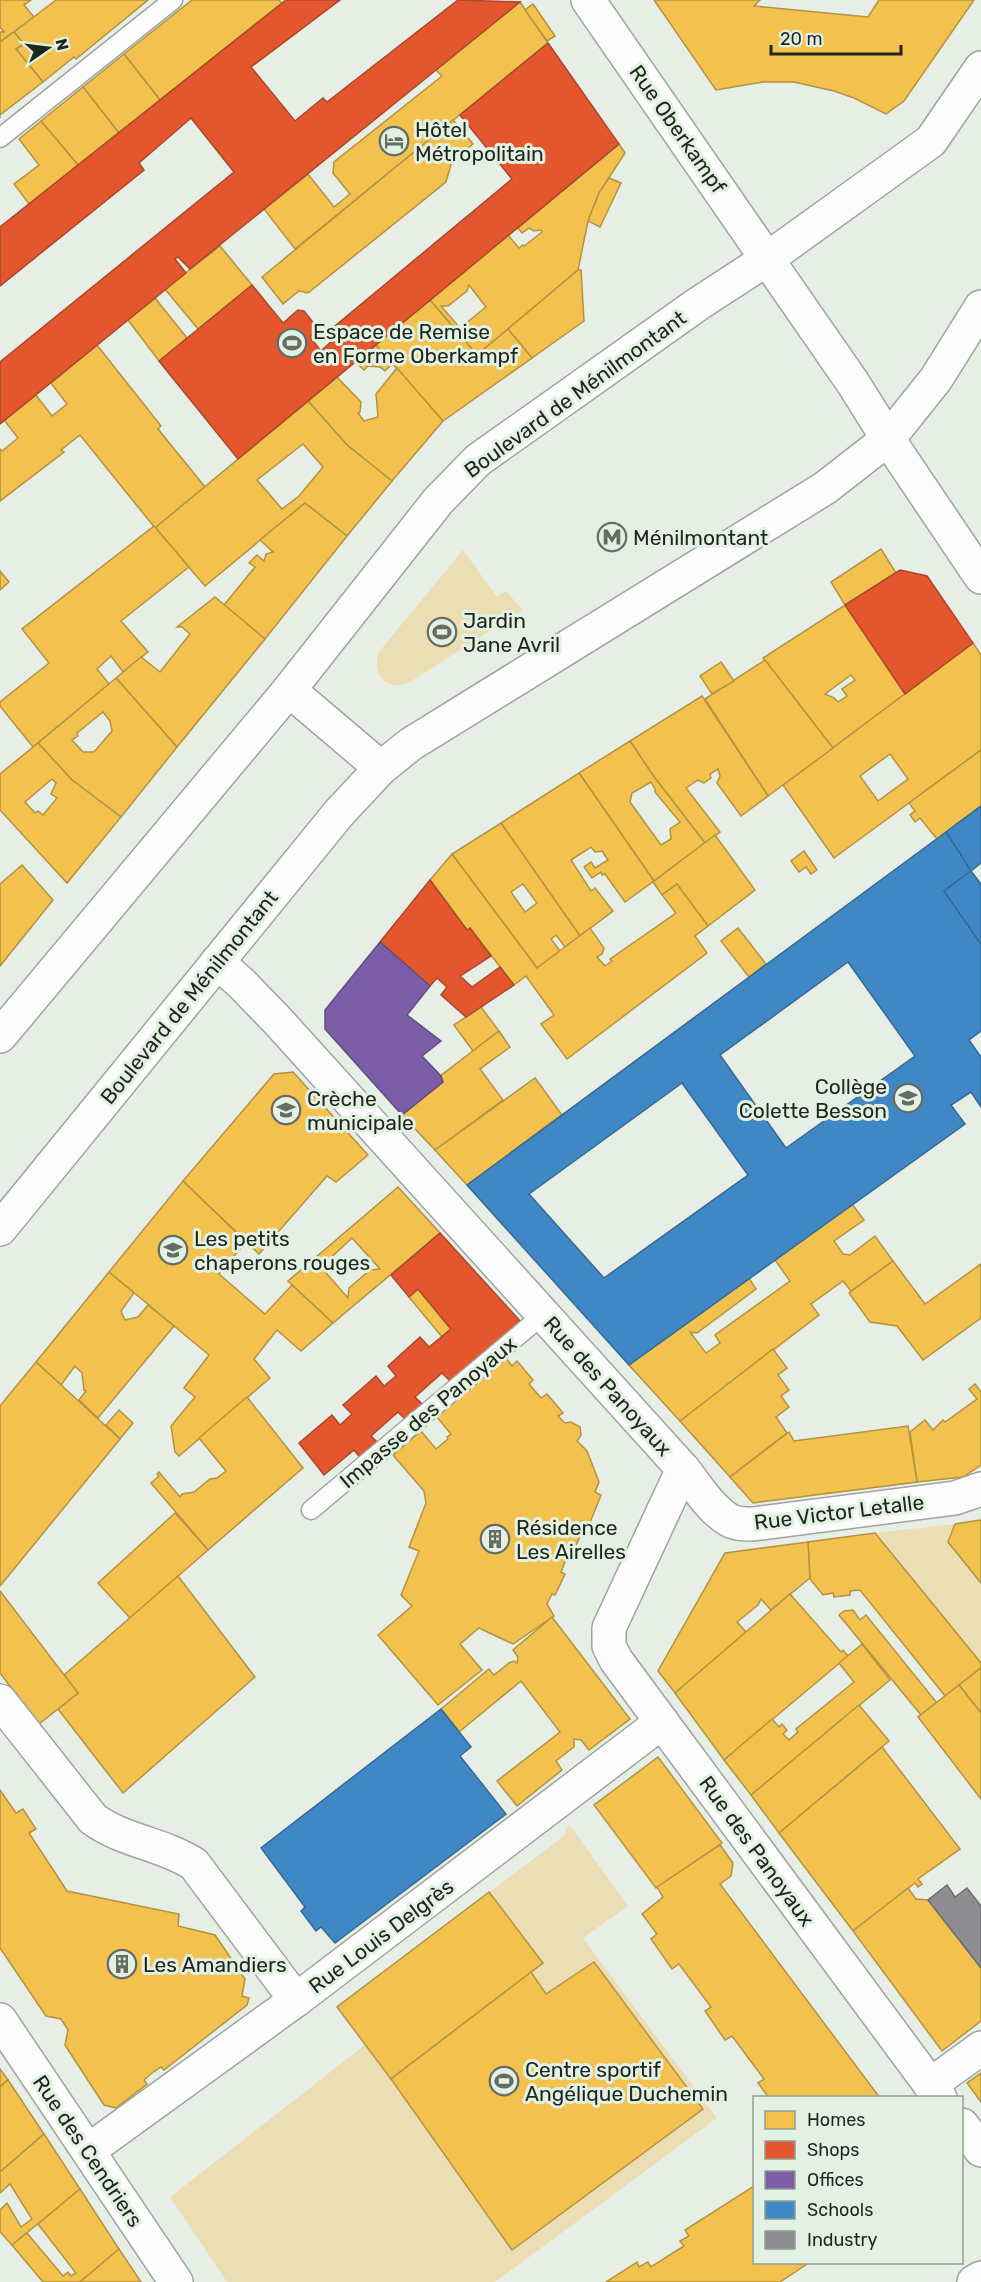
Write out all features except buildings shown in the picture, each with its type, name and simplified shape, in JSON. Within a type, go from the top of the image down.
[{"type":"street","name":"Rue Oberkampf","points":[[588,0],[853,383],[981,577]]},
{"type":"street","name":"Boulevard de Ménilmontant","points":[[0,1036],[289,690],[438,501],[478,460],[698,304],[767,259],[931,141],[981,68]]},
{"type":"street","name":"Boulevard de Ménilmontant","points":[[0,1229],[339,813],[381,768],[411,744],[825,488],[888,439],[936,379],[981,307]]},
{"type":"street","points":[[289,690],[381,768]]},
{"type":"street","name":"Rue des Panoyaux","points":[[217,962],[276,1019],[683,1469],[609,1628],[609,1646],[616,1660],[935,2091]]},
{"type":"street","name":"Rue Victor Letalle","points":[[683,1469],[718,1512],[730,1521],[746,1524],[956,1498],[981,1489]]},
{"type":"street","points":[[0,1701],[93,1819],[107,1830],[180,1855],[194,1864],[296,2000]]},
{"type":"street","name":"Rue Louis Delgrès","points":[[96,2145],[296,2000],[662,1722]]},
{"type":"street","name":"Rue des Cendriers","points":[[0,2020],[176,2282]]},
{"type":"street","points":[[935,2091],[981,2048]]},
{"type":"street","points":[[963,2126],[981,2150]]},
{"type":"street","points":[[974,2282],[981,2278]]},
{"type":"lane","points":[[0,138],[173,0]]},
{"type":"lane","name":"Impasse des Panoyaux","points":[[311,1510],[544,1314]]},
{"type":"shaded area","name":"Jardin Jane Avril","points":[[463,550],[497,597],[506,591],[523,610],[410,682],[402,685],[388,684],[378,669],[378,653]]},
{"type":"shaded area","points":[[955,1524],[948,1542],[981,1583],[981,1663],[875,1533]]},
{"type":"shaded area","name":"Centre sportif Angélique Duchemin","points":[[569,1824],[628,1906],[583,1938],[717,2118],[495,2282],[227,2282],[170,2197],[365,2045],[337,2007],[563,1837]]},
{"type":"place","name":"Hôtel Métropolitain","points":[[394,141]]},
{"type":"place","name":"Espace de Remise en Forme Oberkampf","points":[[292,343]]},
{"type":"place","name":"Ménilmontant","points":[[612,537]]},
{"type":"place","name":"Jardin Jane Avril","points":[[442,632]]},
{"type":"place","name":"Collège Colette Besson","points":[[908,1098]]},
{"type":"place","name":"Crèche municipale","points":[[286,1110]]},
{"type":"place","name":"Les petits chaperons rouges","points":[[173,1250]]},
{"type":"place","name":"Résidence Les Airelles","points":[[495,1539]]},
{"type":"place","name":"Les Amandiers","points":[[122,1964]]},
{"type":"place","name":"Centre sportif Angélique Duchemin","points":[[504,2081]]}]
